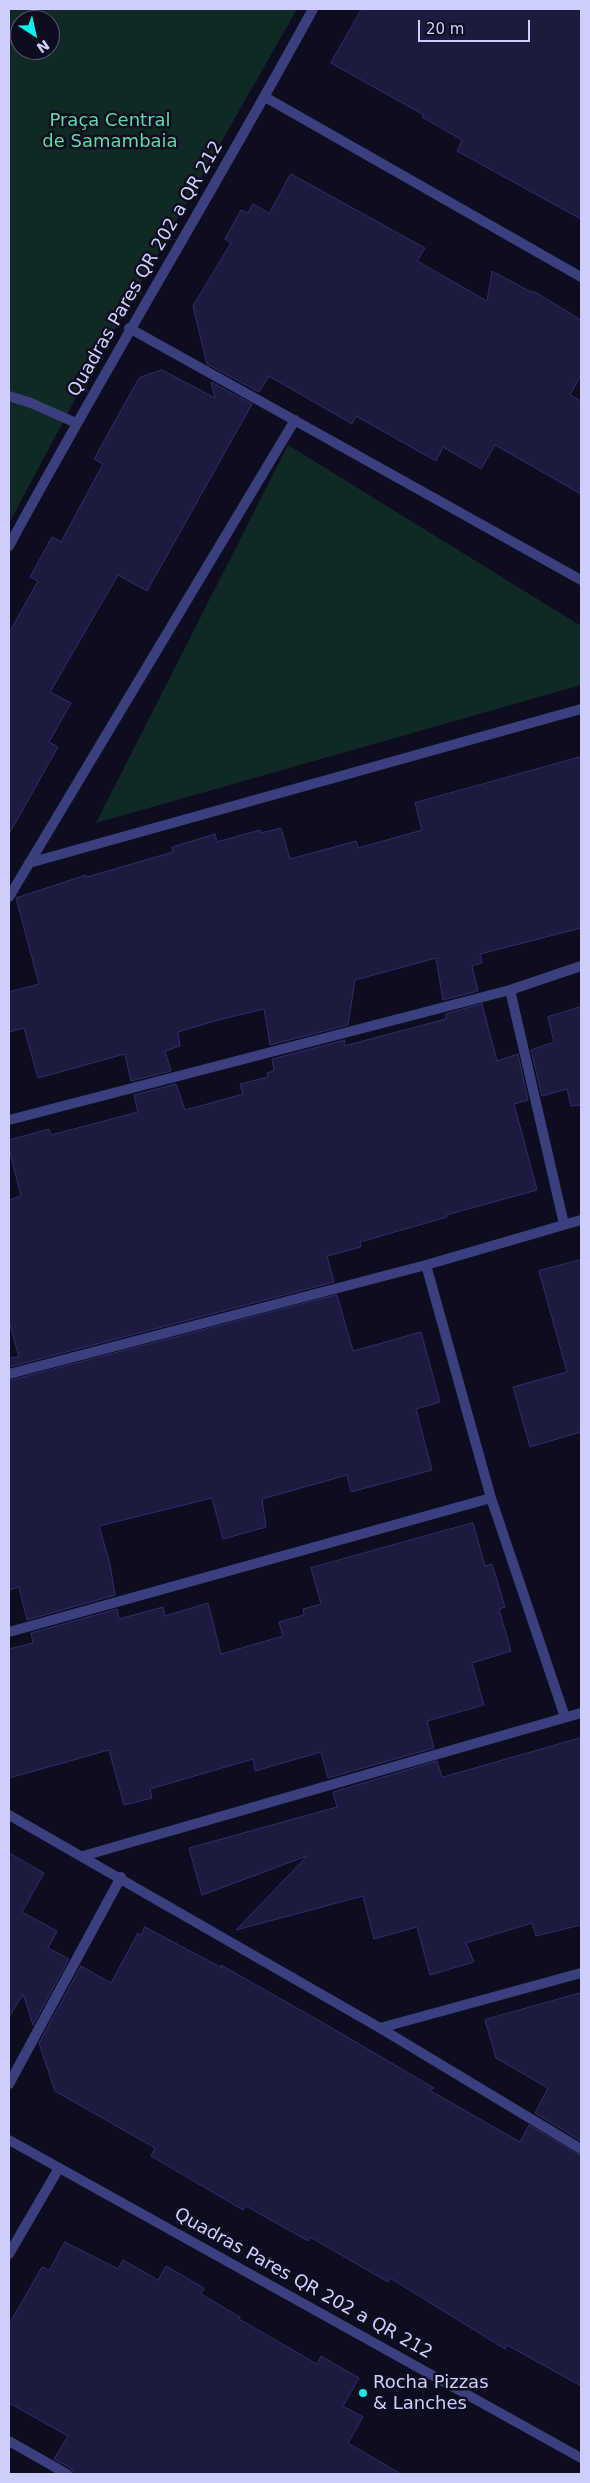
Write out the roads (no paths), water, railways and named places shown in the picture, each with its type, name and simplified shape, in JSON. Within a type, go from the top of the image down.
[{"type":"street","name":"Quadras Pares QR 202 a QR 212","points":[[9,546],[76,423],[265,97],[313,9]]},
{"type":"street","points":[[265,97],[581,277]]},
{"type":"street","points":[[130,328],[581,580]]},
{"type":"street","points":[[9,396],[31,403],[76,423]]},
{"type":"street","points":[[9,897],[295,420]]},
{"type":"street","points":[[29,863],[581,709]]},
{"type":"street","points":[[9,1120],[510,990],[581,966]]},
{"type":"street","points":[[510,990],[564,1224]]},
{"type":"street","points":[[9,1374],[426,1265],[581,1220]]},
{"type":"street","points":[[426,1265],[491,1498],[565,1717]]},
{"type":"street","points":[[9,1632],[491,1498]]},
{"type":"street","points":[[83,1856],[581,1713]]},
{"type":"street","points":[[9,1815],[121,1877],[581,2148]]},
{"type":"street","points":[[9,2084],[121,1877]]},
{"type":"street","points":[[380,2028],[581,1973]]},
{"type":"street","name":"Quadras Pares QR 202 a QR 212","points":[[9,2140],[581,2458]]},
{"type":"street","points":[[9,2254],[60,2168]]},
{"type":"street","points":[[9,2442],[67,2474]]},
{"type":"place","name":"Rocha Pizzas & Lanches","points":[[363,2393]]},
{"type":"park label","name":"Praça Central de Samambaia","points":[[110,131]]}]
